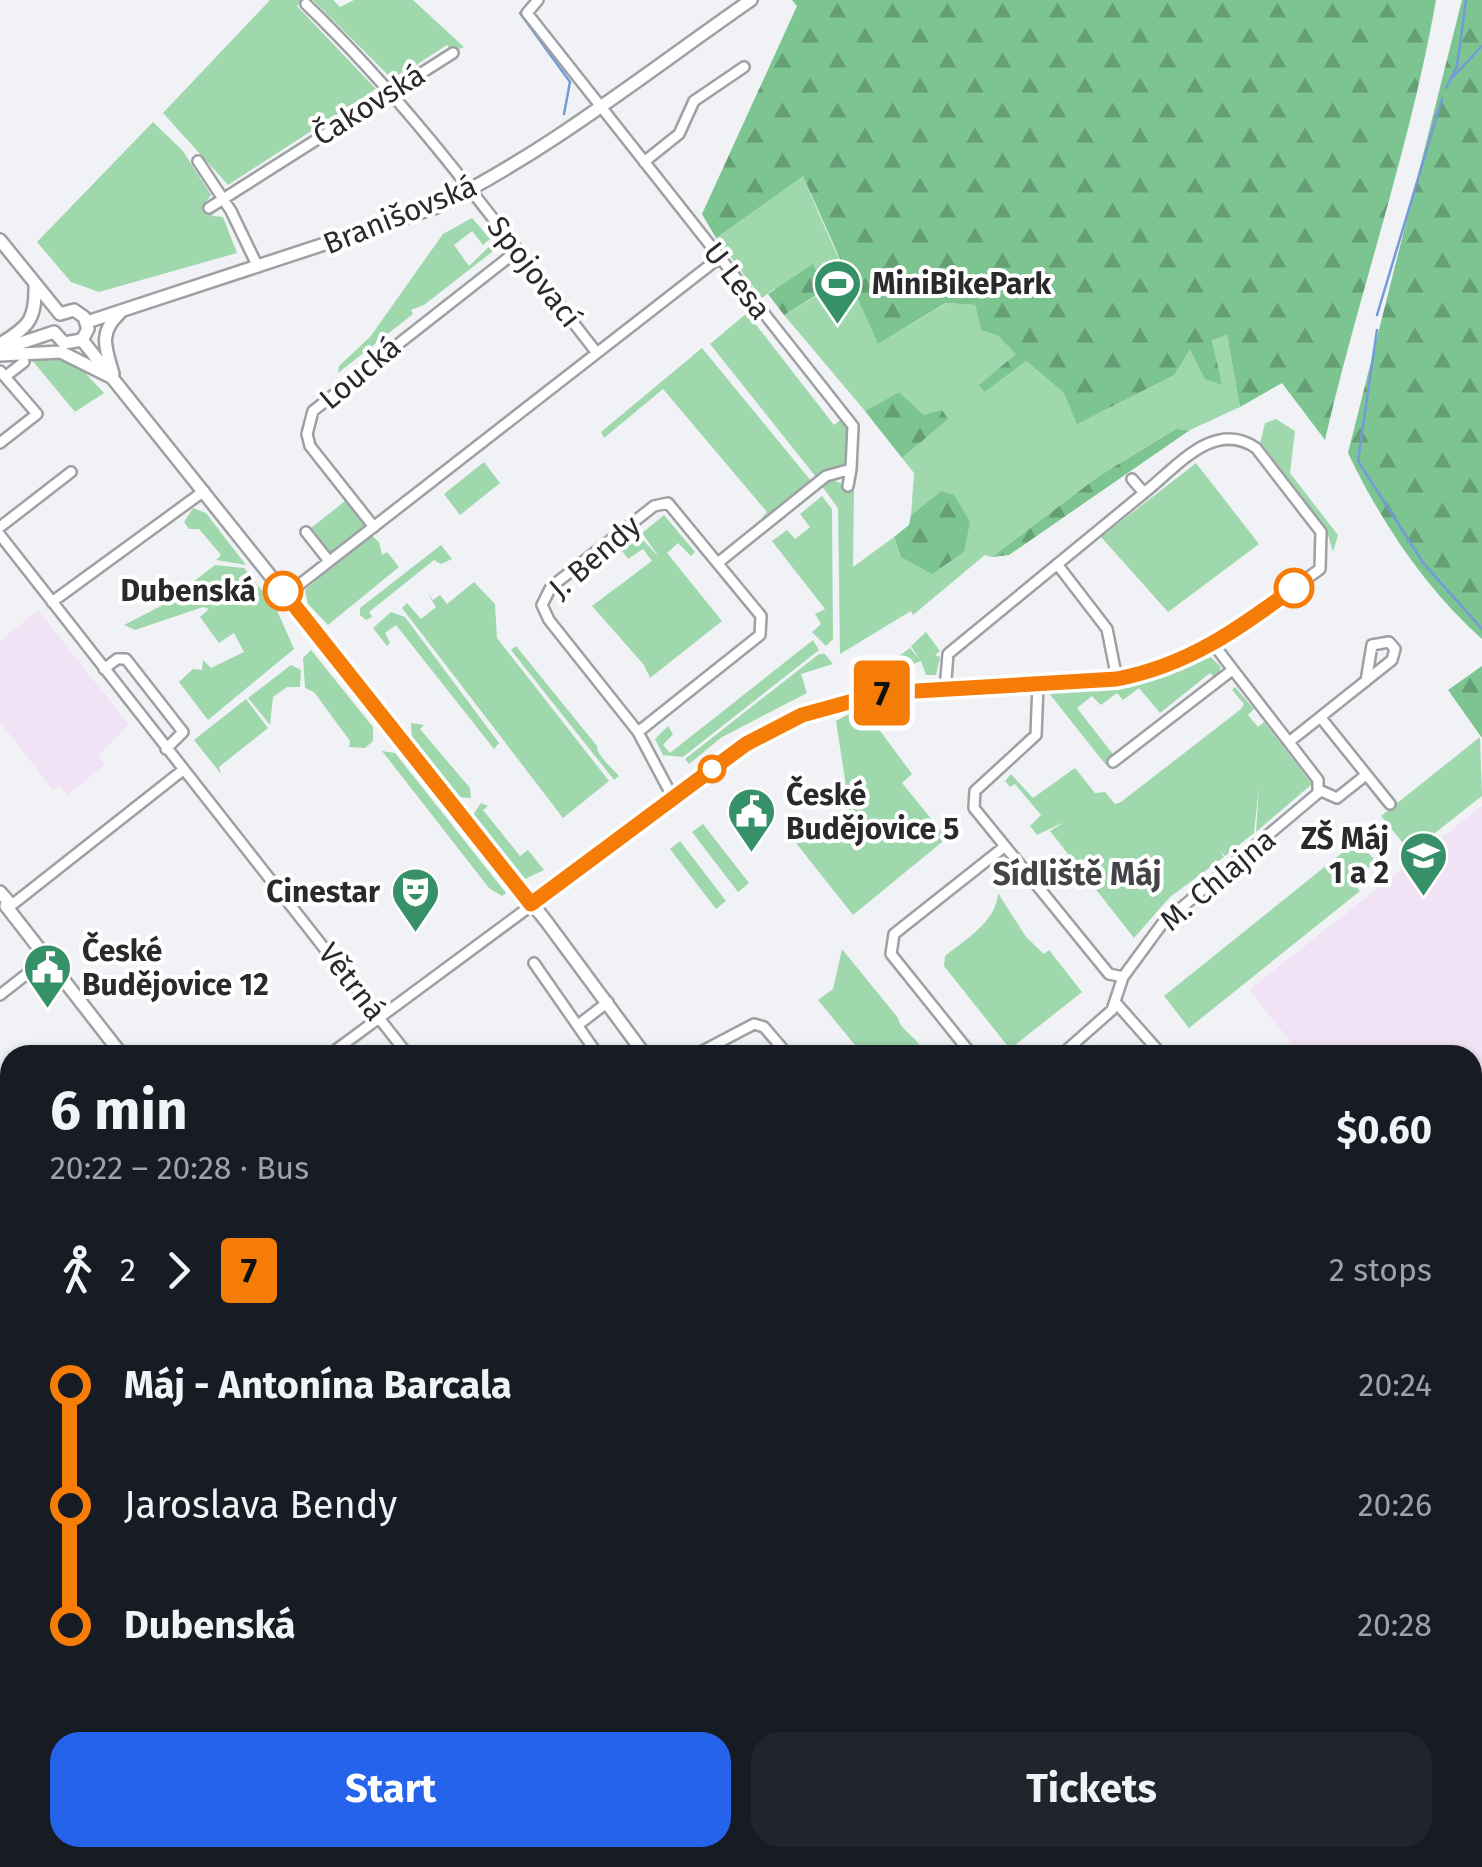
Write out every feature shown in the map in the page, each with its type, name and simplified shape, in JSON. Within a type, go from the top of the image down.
[{"type":"street","name":"U Lesa","points":[[538,0],[527,12],[853,426],[848,486]]},
{"type":"street","name":"Branišovská","points":[[87,322],[385,228],[474,189],[602,107],[751,0]]},
{"type":"street","name":"Spojovací","points":[[306,4],[390,92],[449,169],[474,189],[597,352]]},
{"type":"street","name":"Čakovská","points":[[209,208],[453,53]]},
{"type":"street","points":[[644,162],[679,134],[694,100],[744,68]]},
{"type":"street","points":[[198,161],[224,199],[258,268]]},
{"type":"street","points":[[0,240],[60,314]]},
{"type":"street","name":"Loucká","points":[[374,527],[310,446],[308,427],[313,411],[518,250]]},
{"type":"street","points":[[286,595],[719,258]]},
{"type":"street","points":[[0,350],[34,318],[35,283]]},
{"type":"street","points":[[60,314],[74,310],[87,322],[82,340]]},
{"type":"street","points":[[114,378],[105,332],[123,310]]},
{"type":"street","points":[[54,332],[60,314]]},
{"type":"street","points":[[0,350],[54,332]]},
{"type":"street","points":[[54,332],[64,343],[82,340]]},
{"type":"street","points":[[82,340],[531,904],[637,1045]]},
{"type":"street","points":[[0,350],[61,352],[114,378]]},
{"type":"street","points":[[0,443],[37,414],[3,373],[24,362]]},
{"type":"street","points":[[342,1045],[746,744],[802,715],[870,695],[1117,679],[1181,662],[1214,645],[1320,569],[1321,532],[1256,448],[1242,438],[1216,438],[948,654],[945,690]]},
{"type":"street","points":[[719,562],[826,476],[852,464]]},
{"type":"street","name":"Větrná","points":[[71,472],[0,531],[166,749],[401,1045]]},
{"type":"street","points":[[1132,479],[1144,493]]},
{"type":"street","points":[[52,602],[204,491]]},
{"type":"street","name":"J. Bendy","points":[[638,732],[760,635],[761,616],[668,502],[654,506],[546,595],[542,604],[549,620],[638,732],[673,798]]},
{"type":"street","points":[[306,532],[329,562]]},
{"type":"street","points":[[1056,564],[1107,629],[1117,679]]},
{"type":"street","points":[[1290,742],[1321,718],[1392,660],[1395,649],[1389,642],[1372,644],[1366,681]]},
{"type":"street","points":[[1214,645],[1318,780],[1319,790],[1337,798],[1366,774]]},
{"type":"street","points":[[104,669],[126,659],[152,692],[183,732],[166,749]]},
{"type":"street","points":[[1113,762],[1231,671]]},
{"type":"street","points":[[1038,685],[1036,734],[974,791],[974,808],[1108,974],[1123,977],[1116,1003],[1072,1045]]},
{"type":"street","points":[[133,706],[152,692]]},
{"type":"street","points":[[1321,718],[1390,804]]},
{"type":"street","points":[[5,907],[184,770]]},
{"type":"street","name":"M. Chlajna","points":[[1123,977],[1162,924],[1312,803],[1319,790]]},
{"type":"street","points":[[964,1045],[890,946],[894,934],[1004,848]]},
{"type":"street","points":[[0,892],[8,900],[5,907]]},
{"type":"street","points":[[5,907],[114,1045]]},
{"type":"street","points":[[0,995],[46,959]]},
{"type":"street","points":[[534,963],[591,1045]]},
{"type":"street","points":[[578,1025],[608,1002]]},
{"type":"street","points":[[1116,1003],[1153,1045]]},
{"type":"street","points":[[714,1045],[745,1027],[764,1026],[780,1045]]},
{"type":"shaded area","points":[[38,610],[129,725],[98,755],[105,765],[67,795],[60,785],[53,790],[0,722],[0,641]]},
{"type":"shaded area","name":"ZŠ Máj 1 a 2","points":[[1482,806],[1482,1045],[1293,1045],[1249,990]]},
{"type":"green space","points":[[270,0],[304,0],[297,6],[376,89],[228,185],[163,113]]},
{"type":"green space","points":[[313,0],[333,0],[340,7],[354,0],[413,0],[464,47],[453,52],[447,45],[393,80]]},
{"type":"green space","points":[[792,0],[1436,0],[1412,111],[1325,440],[1282,383],[1240,407],[1227,335],[1212,340],[1222,385],[1205,379],[1190,349],[1174,375],[1077,424],[1064,393],[1026,361],[984,392],[979,385],[1016,354],[998,336],[981,330],[975,305],[946,303],[878,344],[803,176],[716,238],[702,214],[797,6]]},
{"type":"green space","points":[[1462,0],[1482,0],[1482,639],[1406,553],[1348,453]]},
{"type":"green space","points":[[153,122],[183,151],[211,195],[205,203],[213,216],[223,217],[237,253],[99,292],[71,282],[37,242]]},
{"type":"green space","points":[[803,175],[878,344],[947,303],[975,305],[981,330],[998,336],[1017,354],[979,385],[983,391],[1026,361],[1064,393],[1078,423],[1191,348],[1221,384],[1212,339],[1227,335],[1240,407],[1190,430],[1176,429],[1099,476],[992,557],[985,555],[913,615],[911,611],[840,654],[838,508],[821,485],[831,479],[854,489],[853,567],[894,537],[901,557],[941,491],[911,515],[914,473],[902,458],[947,419],[924,415],[899,392],[865,411],[784,315],[825,291],[774,289],[762,298],[716,238]]},
{"type":"green space","points":[[472,218],[490,239],[483,245],[472,231],[454,245],[469,266],[493,243],[497,248],[424,305],[411,310],[413,314],[338,373],[339,366],[370,337],[443,234]]},
{"type":"green space","points":[[813,264],[825,290],[784,315],[768,294]]},
{"type":"green space","points":[[747,313],[834,425],[843,418],[852,444],[845,465],[816,477],[710,344]]},
{"type":"green space","points":[[43,348],[78,365],[104,393],[75,412],[26,353]]},
{"type":"green space","points":[[702,348],[812,482],[764,522],[762,518],[767,512],[663,389],[604,438],[601,432]]},
{"type":"green space","points":[[899,392],[924,415],[942,410],[948,419],[902,458],[865,411]]},
{"type":"green space","points":[[1276,419],[1295,431],[1290,473],[1338,535],[1333,552],[1326,528],[1260,444],[1265,423]]},
{"type":"green space","points":[[1176,429],[1190,430],[1009,555],[992,557],[1099,476]]},
{"type":"green space","points":[[484,462],[500,483],[460,515],[444,494]]},
{"type":"green space","points":[[1196,463],[1259,544],[1168,612],[1101,537]]},
{"type":"green space","points":[[941,491],[954,495],[970,522],[964,552],[932,574],[901,557],[894,537],[909,525],[911,515]]},
{"type":"green space","points":[[822,496],[832,509],[833,639],[826,646],[812,632],[821,624],[815,614],[825,609],[772,541],[787,530],[795,539],[810,527],[800,514]]},
{"type":"green space","points":[[350,497],[374,527],[329,561],[306,532]]},
{"type":"green space","points":[[193,508],[206,513],[246,565],[216,560],[221,555],[199,529],[189,529],[184,522]]},
{"type":"green space","points":[[664,515],[695,552],[691,556],[678,543],[667,553],[722,621],[650,678],[644,665],[592,606],[652,561],[643,549],[628,559],[622,551],[639,536],[659,557],[642,533]]},
{"type":"green space","points":[[370,534],[379,542],[382,555],[387,552],[399,567],[328,625],[308,604],[305,590]]},
{"type":"green space","points":[[441,545],[452,559],[441,564],[434,560],[369,612],[372,617],[366,620],[360,615],[360,608]]},
{"type":"green space","points":[[215,565],[244,568],[276,608],[294,649],[208,720],[179,682],[193,669],[202,670],[203,660],[211,668],[244,652],[234,633],[219,643],[200,617],[209,609],[203,607],[135,630],[124,625],[163,605]]},
{"type":"green space","points":[[474,582],[495,604],[497,638],[609,781],[563,818],[402,608],[407,603],[421,619],[436,607],[427,592],[433,600],[440,595],[447,604]]},
{"type":"green space","points":[[391,612],[405,617],[499,743],[494,749],[396,625],[385,633],[390,643],[387,646],[373,628]]},
{"type":"green space","points":[[926,632],[940,651],[935,655],[940,657],[936,675],[926,675],[921,661],[890,674],[885,666],[910,648],[919,659],[911,646]]},
{"type":"green space","points":[[813,640],[819,650],[683,757],[663,755],[655,739],[668,726],[673,734],[663,745],[670,753]]},
{"type":"green space","points":[[516,646],[619,776],[614,780],[511,650]]},
{"type":"green space","points":[[311,650],[373,727],[373,741],[365,748],[349,747],[350,741],[314,692],[305,688],[303,658]]},
{"type":"green space","points":[[819,654],[825,654],[833,664],[801,674],[807,693],[722,737],[689,764],[685,759]]},
{"type":"green space","points":[[1211,657],[1221,667],[1216,679],[1210,673],[1160,713],[1139,688],[1123,700],[1117,693],[1101,705],[1092,696],[1077,708],[1116,758],[1106,765],[1048,692],[1145,681]]},
{"type":"green space","points":[[291,665],[301,670],[300,687],[287,687],[273,697],[270,725],[248,698]]},
{"type":"green space","points":[[1482,666],[1482,738],[1448,690]]},
{"type":"green space","points":[[1235,687],[1254,709],[1248,715],[1258,727],[1264,722],[1312,784],[1256,832],[1259,787],[1254,833],[1225,856],[1220,851],[1224,857],[1170,897],[1134,938],[1050,831],[1064,822],[1037,835],[1030,826],[1041,815],[1015,784],[1010,787],[1005,781],[1011,774],[1033,798],[1075,768],[1095,793],[1105,792],[1115,804],[1121,802],[1241,709],[1244,704],[1232,690]]},
{"type":"green space","points":[[246,699],[268,728],[219,767],[221,774],[194,740]]},
{"type":"green space","points":[[880,705],[872,720],[912,774],[902,783],[947,838],[853,915],[796,843],[854,839],[836,721],[864,706]]},
{"type":"green space","points":[[411,723],[424,725],[420,729],[470,788],[471,798],[458,797],[412,738]]},
{"type":"green space","points":[[1480,737],[1482,796],[1421,844],[1407,848],[1381,816]]},
{"type":"green space","points":[[382,751],[395,753],[506,893],[502,896],[489,888]]},
{"type":"green space","points":[[481,803],[488,806],[483,810],[520,856],[528,850],[544,870],[525,879],[473,815]]},
{"type":"green space","points":[[703,824],[749,883],[738,892],[692,832]]},
{"type":"green space","points":[[1358,840],[1376,862],[1352,881],[1360,891],[1189,1028],[1164,996]]},
{"type":"green space","points":[[680,841],[726,901],[716,909],[670,849]]},
{"type":"green space","points":[[998,893],[1026,937],[1044,954],[1049,950],[1082,992],[1015,1045],[1007,1045],[944,966],[945,956],[986,921]]},
{"type":"green space","points":[[842,949],[919,1045],[855,1045],[818,1000],[833,989]]},
{"type":"waterway","points":[[1446,88],[1457,66],[1466,0]]},
{"type":"waterway","points":[[520,13],[570,82],[564,114]]},
{"type":"waterway","points":[[1452,78],[1482,46]]},
{"type":"waterway","points":[[1377,315],[1442,99]]},
{"type":"waterway","points":[[1377,330],[1358,461],[1424,564],[1482,629]]},
{"type":"bus line","name":"7","points":[[283,591],[531,904],[746,744],[802,715],[837,702],[882,693],[1117,679],[1148,673],[1214,645],[1294,588]]},
{"type":"place","name":"MiniBikePark","points":[[837,326]]},
{"type":"place","name":"Dubenská","points":[[283,591]]},
{"type":"place","name":"České Budějovice 5","points":[[751,854]]},
{"type":"place","name":"ZŠ Máj 1 a 2","points":[[1424,898]]},
{"type":"place","name":"Cinestar","points":[[415,934]]},
{"type":"place","name":"České Budějovice 12","points":[[47,1010]]},
{"type":"district","name":"Sídliště Máj","points":[[1077,874]]}]
